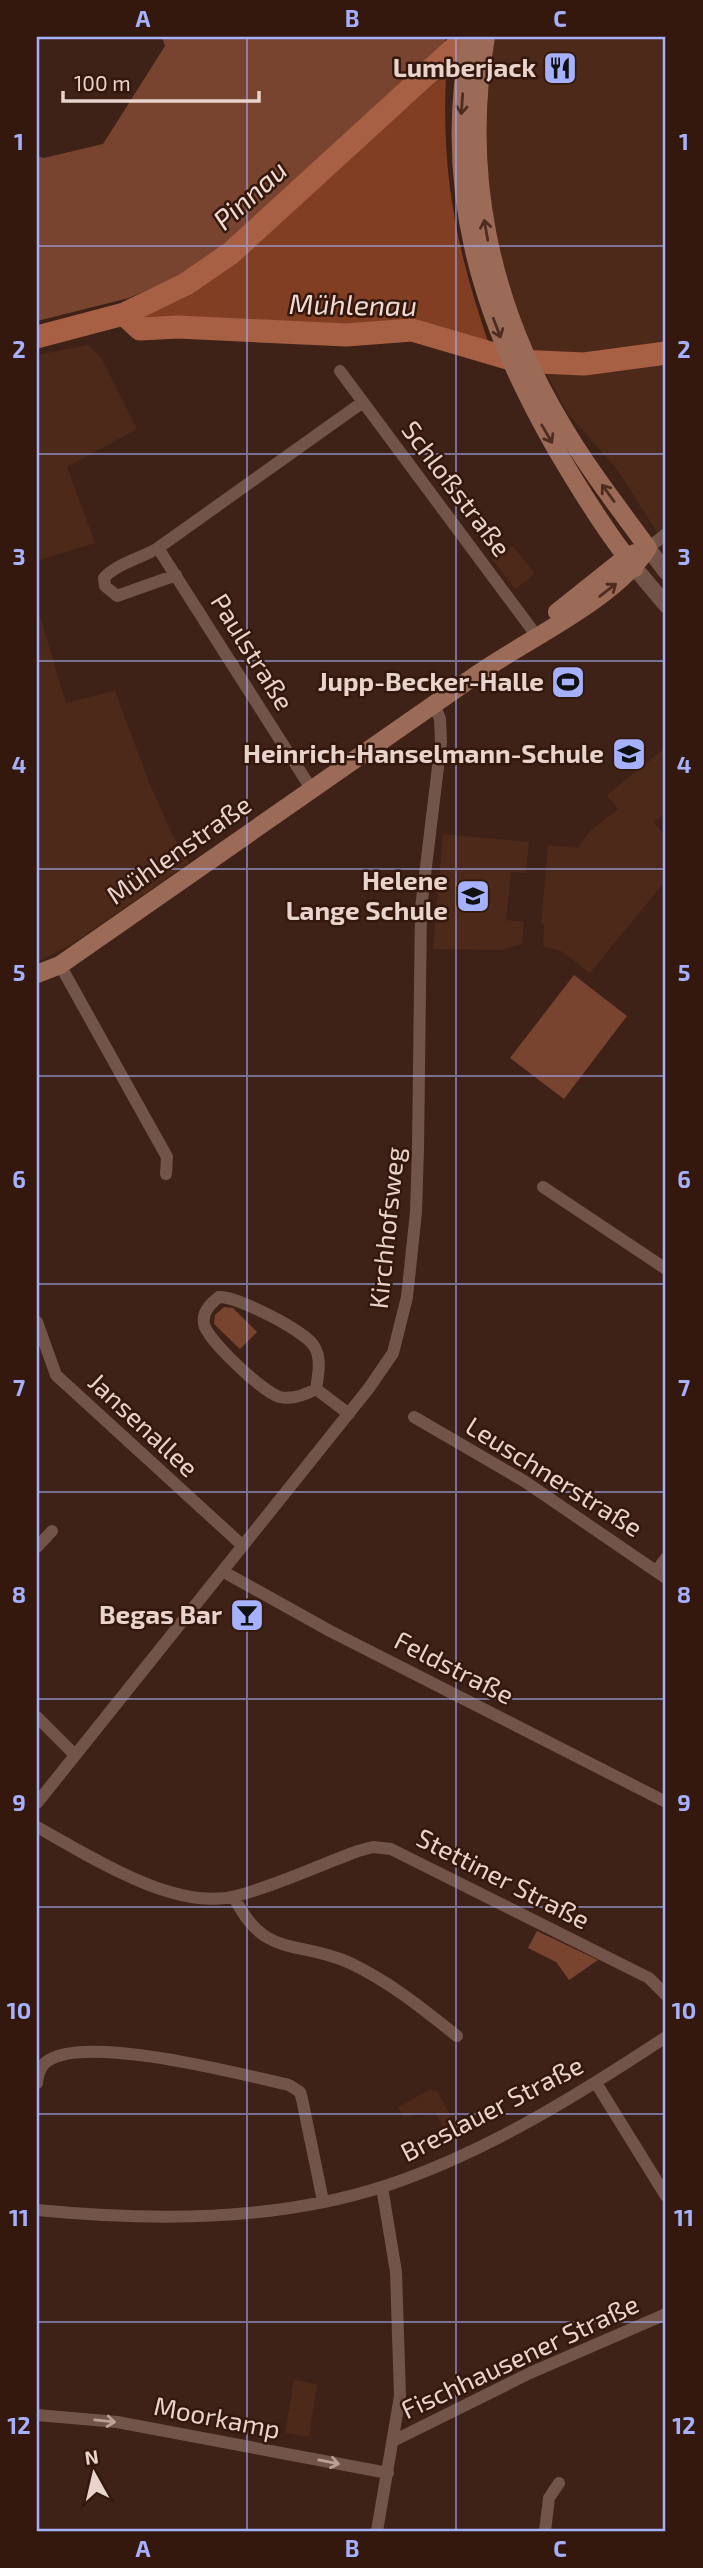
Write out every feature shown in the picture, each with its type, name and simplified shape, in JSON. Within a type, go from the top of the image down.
[{"type":"main road","points":[[470,37],[461,125],[467,213],[478,269],[493,320],[525,395],[576,483],[631,562]]},
{"type":"main road","points":[[486,37],[476,114],[481,205],[491,259],[506,305],[542,386],[586,461],[648,548]]},
{"type":"main road","name":"Mühlenstraße","points":[[37,974],[60,965],[434,704],[536,635],[598,598],[631,562],[648,548]]},
{"type":"street","name":"Schloßstraße","points":[[340,371],[536,635]]},
{"type":"street","points":[[176,575],[117,596],[105,586],[104,578],[109,572],[139,560],[158,548],[363,402]]},
{"type":"street","name":"Mühlenstraße","points":[[648,548],[666,534]]},
{"type":"street","name":"Paulstraße","points":[[158,548],[312,790]]},
{"type":"street","points":[[648,548],[666,572]]},
{"type":"street","points":[[631,562],[666,605]]},
{"type":"street","name":"Kirchhofsweg","points":[[37,1803],[349,1414],[393,1353],[407,1297],[418,1161],[421,908],[441,742],[440,719],[434,704]]},
{"type":"street","points":[[60,965],[167,1157],[166,1174]]},
{"type":"street","points":[[543,1187],[666,1269]]},
{"type":"street","points":[[219,1297],[237,1299],[306,1337],[318,1356],[316,1389],[290,1399],[267,1393],[206,1332],[204,1316],[211,1303],[219,1297]]},
{"type":"street","name":"Jansenallee","points":[[37,1322],[41,1352],[56,1375],[243,1546]]},
{"type":"street","points":[[316,1389],[349,1414]]},
{"type":"street","name":"Leuschnerstraße","points":[[414,1418],[524,1480],[661,1574]]},
{"type":"street","points":[[37,1547],[52,1531]]},
{"type":"street","points":[[661,1574],[666,1558]]},
{"type":"street","name":"Feldstraße","points":[[223,1572],[330,1631],[666,1802]]},
{"type":"street","points":[[37,1717],[75,1755]]},
{"type":"street","name":"Stettiner Straße","points":[[37,1827],[170,1893],[190,1898],[234,1897],[358,1851],[373,1847],[391,1849],[649,1978],[666,1995]]},
{"type":"street","points":[[234,1897],[244,1918],[259,1934],[276,1944],[319,1953],[357,1967],[397,1988],[457,2036]]},
{"type":"street","name":"Breslauer Straße","points":[[37,2210],[145,2218],[225,2215],[323,2201],[382,2187],[459,2156],[596,2083],[666,2037]]},
{"type":"street","points":[[37,2074],[48,2060],[66,2054],[119,2053],[200,2065],[295,2088],[302,2099],[323,2201]]},
{"type":"street","points":[[596,2083],[666,2196]]},
{"type":"street","points":[[377,2531],[400,2396],[396,2272],[382,2187]]},
{"type":"street","name":"Fischhausener Straße","points":[[393,2441],[530,2373],[666,2314]]},
{"type":"street","name":"Moorkamp","points":[[37,2415],[112,2422],[388,2473]]},
{"type":"street","points":[[545,2531],[549,2498],[559,2483]]},
{"type":"shaded area","points":[[162,37],[445,37],[446,75],[231,253],[129,298],[37,321],[37,156],[44,158],[103,144],[165,46]]},
{"type":"shaded area","points":[[489,37],[666,37],[666,546],[617,469],[568,414],[532,347],[511,297],[495,245],[482,160]]},
{"type":"shaded area","points":[[446,75],[446,149],[454,217],[470,283],[492,353],[412,330],[346,335],[178,327],[140,329],[124,314],[186,284],[231,253]]},
{"type":"shaded area","points":[[88,345],[102,359],[137,429],[67,467],[95,543],[37,561],[37,355]]},
{"type":"shaded area","points":[[513,546],[535,574],[515,589],[493,560]]},
{"type":"shaded area","points":[[37,606],[66,703],[115,691],[149,782],[173,836],[189,863],[72,944],[37,962]]},
{"type":"shaded area","name":"Heinrich-Hanselmann-Schule","points":[[665,748],[666,812],[654,822],[666,838],[666,880],[590,973],[561,951],[543,946],[544,925],[541,924],[548,845],[578,848],[589,832],[618,809],[607,795]]},
{"type":"shaded area","name":"Helene Lange Schule","points":[[443,834],[529,842],[526,873],[511,872],[506,920],[524,922],[522,944],[502,950],[433,949]]},
{"type":"shaded area","points":[[574,975],[627,1016],[564,1099],[510,1058]]},
{"type":"shaded area","points":[[224,1307],[233,1308],[257,1332],[240,1349],[214,1324],[215,1315]]},
{"type":"shaded area","points":[[537,1931],[598,1960],[569,1980],[556,1962],[528,1948]]},
{"type":"shaded area","points":[[431,2089],[438,2092],[457,2129],[447,2134],[435,2112],[403,2117],[398,2107]]},
{"type":"shaded area","points":[[294,2380],[317,2384],[309,2437],[285,2433]]},
{"type":"waterway","name":"Pinnau","points":[[37,337],[124,314],[186,284],[231,253],[467,37]]},
{"type":"waterway","name":"Mühlenau","points":[[124,314],[140,329],[178,327],[346,335],[412,330],[518,361],[584,364],[666,353]]},
{"type":"place","name":"Lumberjack","points":[[560,68]]},
{"type":"place","name":"Jupp-Becker-Halle","points":[[568,682]]},
{"type":"place","name":"Heinrich-Hanselmann-Schule","points":[[629,754]]},
{"type":"place","name":"Helene Lange Schule","points":[[473,896]]},
{"type":"place","name":"Begas Bar","points":[[247,1615]]}]
